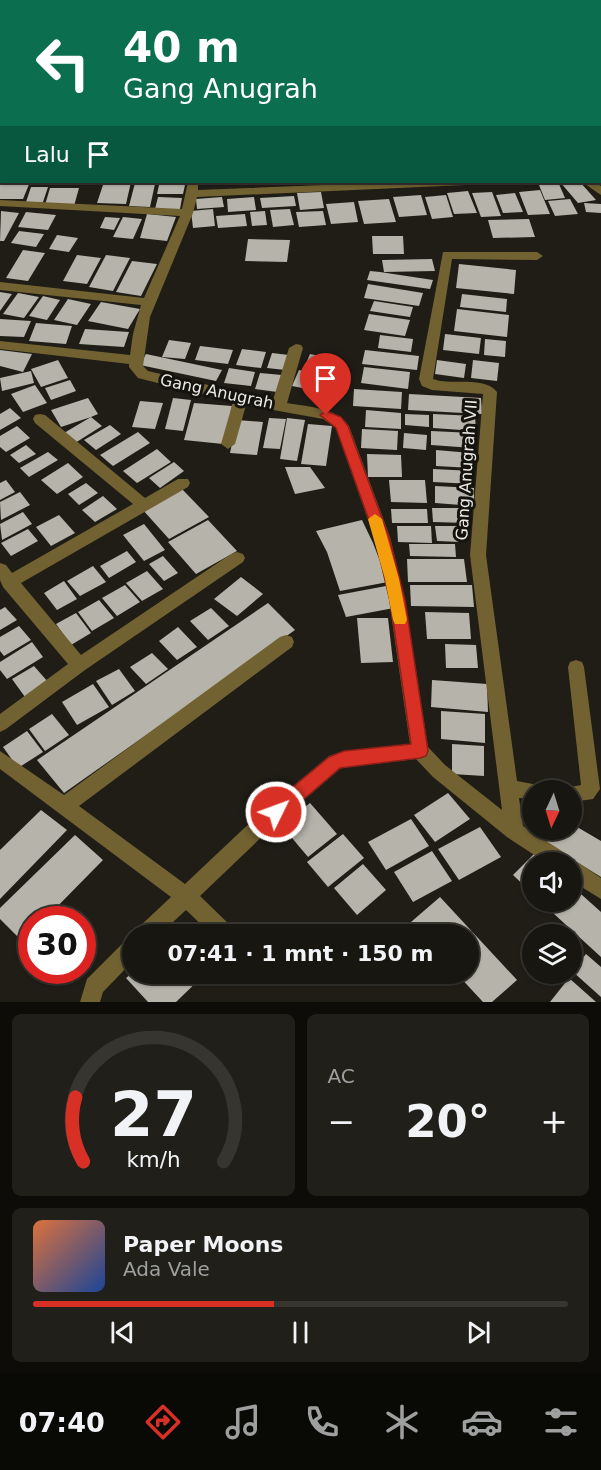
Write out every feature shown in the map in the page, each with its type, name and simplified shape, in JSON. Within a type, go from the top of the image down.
[{"type":"street","points":[[0,345],[136,360],[148,302],[187,213],[193,194],[193,183]]},
{"type":"street","points":[[193,194],[442,183]]},
{"type":"street","points":[[0,203],[187,213]]},
{"type":"street","name":"Gang Anugrah VII","points":[[514,831],[478,555],[490,392],[483,389],[432,385],[427,383],[426,379],[447,255],[537,256]]},
{"type":"street","points":[[0,286],[148,302]]},
{"type":"street","points":[[279,405],[296,348]]},
{"type":"street","name":"Gang Anugrah","points":[[136,360],[136,367],[143,375],[241,399],[326,415],[342,426],[382,537],[397,600],[420,751]]},
{"type":"street","points":[[228,444],[241,399]]},
{"type":"street","points":[[40,419],[144,505]]},
{"type":"street","points":[[79,665],[4,575],[183,483]]},
{"type":"street","points":[[0,724],[79,665],[237,558]]},
{"type":"street","points":[[64,806],[286,642]]},
{"type":"street","points":[[576,667],[591,789],[587,793],[582,793]]},
{"type":"street","points":[[156,924],[263,823],[334,762],[344,759],[420,751],[440,771],[514,831],[546,852]]},
{"type":"street","points":[[0,759],[185,896],[214,924]]},
{"type":"street","points":[[509,789],[522,790]]},
{"type":"street","points":[[582,877],[601,889]]},
{"type":"street","points":[[90,1002],[94,986],[122,958]]},
{"type":"building","points":[[0,183],[30,183],[23,199],[0,199]]},
{"type":"building","points":[[104,183],[131,183],[126,204],[97,203]]},
{"type":"building","points":[[135,183],[155,184],[150,207],[129,206]]},
{"type":"building","points":[[247,183],[269,183],[270,185],[247,185]]},
{"type":"building","points":[[295,183],[330,183],[330,184]]},
{"type":"building","points":[[561,183],[581,183],[596,200],[578,203]]},
{"type":"building","points":[[559,184],[565,198],[545,200],[539,185]]},
{"type":"building","points":[[159,185],[185,185],[183,194],[157,194]]},
{"type":"building","points":[[31,187],[48,187],[43,202],[26,202]]},
{"type":"building","points":[[50,188],[79,188],[74,206],[45,205]]},
{"type":"building","points":[[540,190],[550,214],[528,215],[519,192]]},
{"type":"building","points":[[468,191],[477,213],[454,214],[447,193]]},
{"type":"building","points":[[321,192],[324,208],[300,210],[297,193]]},
{"type":"building","points":[[492,192],[501,216],[481,217],[472,193]]},
{"type":"building","points":[[515,193],[523,212],[503,213],[496,195]]},
{"type":"building","points":[[421,195],[427,215],[399,217],[393,197]]},
{"type":"building","points":[[446,195],[453,217],[432,219],[425,197]]},
{"type":"building","points":[[294,196],[296,206],[262,208],[260,198]]},
{"type":"building","points":[[158,197],[182,198],[180,209],[155,209]]},
{"type":"building","points":[[222,197],[224,207],[197,209],[196,199]]},
{"type":"building","points":[[254,197],[256,210],[228,212],[227,199]]},
{"type":"building","points":[[389,199],[396,222],[364,224],[358,201]]},
{"type":"building","points":[[570,199],[578,214],[555,216],[548,201]]},
{"type":"building","points":[[354,202],[358,222],[331,224],[326,204]]},
{"type":"building","points":[[584,203],[601,204],[601,213],[586,212]]},
{"type":"building","points":[[213,209],[215,226],[193,228],[191,211]]},
{"type":"building","points":[[290,209],[294,225],[273,227],[270,210]]},
{"type":"building","points":[[1,211],[19,213],[4,241],[0,241]]},
{"type":"building","points":[[265,211],[267,225],[252,226],[250,212]]},
{"type":"building","points":[[323,211],[326,225],[299,227],[296,212]]},
{"type":"building","points":[[26,212],[56,215],[48,230],[18,227]]},
{"type":"building","points":[[147,214],[176,217],[167,241],[140,238]]},
{"type":"building","points":[[245,214],[247,226],[218,228],[216,216]]},
{"type":"building","points":[[105,217],[120,218],[114,230],[100,228]]},
{"type":"building","points":[[123,217],[142,219],[133,239],[113,237]]},
{"type":"building","points":[[529,219],[535,237],[493,238],[488,220]]},
{"type":"building","points":[[19,231],[44,234],[36,247],[11,243]]},
{"type":"building","points":[[57,235],[78,238],[69,252],[49,249]]},
{"type":"building","points":[[372,236],[403,236],[404,254],[373,254]]},
{"type":"building","points":[[248,239],[290,240],[287,262],[245,261]]},
{"type":"building","points":[[23,250],[45,253],[28,281],[6,278]]},
{"type":"building","points":[[77,255],[101,258],[87,284],[63,281]]},
{"type":"building","points":[[106,255],[130,258],[113,291],[89,287]]},
{"type":"building","points":[[432,259],[435,271],[384,272],[382,260]]},
{"type":"building","points":[[132,261],[157,264],[141,296],[116,292]]},
{"type":"building","points":[[459,264],[516,270],[514,294],[456,288]]},
{"type":"building","points":[[370,271],[433,280],[430,289],[367,280]]},
{"type":"building","points":[[368,284],[423,293],[419,306],[364,298]]},
{"type":"building","points":[[0,292],[12,294],[0,311]]},
{"type":"building","points":[[18,293],[39,297],[24,318],[3,314]]},
{"type":"building","points":[[462,294],[507,299],[506,312],[460,307]]},
{"type":"building","points":[[43,296],[60,300],[47,320],[29,316]]},
{"type":"building","points":[[68,299],[91,304],[77,325],[54,320]]},
{"type":"building","points":[[374,301],[413,307],[410,317],[370,311]]},
{"type":"building","points":[[101,302],[140,309],[128,329],[88,321]]},
{"type":"building","points":[[457,309],[509,315],[507,337],[454,331]]},
{"type":"building","points":[[369,314],[410,320],[405,336],[364,330]]},
{"type":"building","points":[[0,319],[31,321],[24,337],[0,336]]},
{"type":"building","points":[[36,323],[72,326],[66,344],[29,341]]},
{"type":"building","points":[[85,329],[129,332],[124,347],[79,344]]},
{"type":"building","points":[[445,334],[481,338],[479,354],[443,350]]},
{"type":"building","points":[[380,335],[413,339],[411,352],[378,348]]},
{"type":"building","points":[[485,339],[506,341],[505,357],[484,355]]},
{"type":"building","points":[[169,340],[191,343],[185,359],[162,357]]},
{"type":"building","points":[[200,346],[233,350],[228,364],[195,360]]},
{"type":"building","points":[[242,349],[266,352],[261,368],[236,365]]},
{"type":"building","points":[[0,350],[32,354],[23,372],[0,366]]},
{"type":"building","points":[[365,350],[419,356],[417,370],[362,364]]},
{"type":"building","points":[[272,353],[289,355],[285,370],[267,368]]},
{"type":"building","points":[[146,354],[222,370],[216,381],[140,365]]},
{"type":"building","points":[[310,354],[340,360],[335,374],[304,368]]},
{"type":"building","points":[[58,360],[68,378],[41,387],[31,369]]},
{"type":"building","points":[[437,360],[466,364],[464,378],[435,374]]},
{"type":"building","points":[[473,360],[499,363],[497,381],[471,378]]},
{"type":"building","points":[[364,367],[410,372],[408,389],[361,383]]},
{"type":"building","points":[[229,368],[255,372],[251,386],[224,383]]},
{"type":"building","points":[[299,370],[339,379],[333,394],[292,386]]},
{"type":"building","points":[[31,371],[34,383],[2,391],[0,378]]},
{"type":"building","points":[[260,373],[282,375],[277,392],[255,389]]},
{"type":"building","points":[[70,380],[76,391],[51,400],[45,388]]},
{"type":"building","points":[[35,385],[47,403],[23,412],[11,394]]},
{"type":"building","points":[[354,389],[402,392],[401,409],[353,406]]},
{"type":"building","points":[[409,394],[481,398],[482,414],[408,410]]},
{"type":"building","points":[[88,398],[98,414],[61,427],[51,410]]},
{"type":"building","points":[[173,398],[191,400],[183,431],[165,429]]},
{"type":"building","points":[[140,401],[163,403],[155,429],[132,427]]},
{"type":"building","points":[[194,403],[232,406],[223,444],[184,440]]},
{"type":"building","points":[[10,408],[21,418],[0,430],[0,414]]},
{"type":"building","points":[[366,410],[401,413],[401,429],[365,427]]},
{"type":"building","points":[[405,414],[429,415],[429,427],[405,425]]},
{"type":"building","points":[[433,414],[475,416],[476,431],[433,428]]},
{"type":"building","points":[[91,417],[102,426],[75,443],[64,433]]},
{"type":"building","points":[[269,418],[286,419],[280,449],[263,448]]},
{"type":"building","points":[[287,418],[305,420],[297,461],[280,459]]},
{"type":"building","points":[[237,420],[263,422],[257,455],[230,453]]},
{"type":"building","points":[[308,424],[332,426],[326,466],[301,464]]},
{"type":"building","points":[[110,425],[121,434],[96,450],[84,440]]},
{"type":"building","points":[[17,426],[30,438],[6,452],[0,447],[0,436]]},
{"type":"building","points":[[362,429],[398,431],[397,450],[361,448]]},
{"type":"building","points":[[431,431],[473,433],[473,448],[431,445]]},
{"type":"building","points":[[138,432],[150,443],[113,466],[100,455]]},
{"type":"building","points":[[404,433],[427,435],[426,450],[403,448]]},
{"type":"building","points":[[26,445],[36,454],[19,463],[10,455]]},
{"type":"building","points":[[157,449],[171,462],[137,483],[123,471]]},
{"type":"building","points":[[436,450],[471,453],[472,468],[436,466]]},
{"type":"building","points":[[48,452],[58,460],[29,477],[20,468]]},
{"type":"building","points":[[367,454],[401,455],[402,477],[368,477]]},
{"type":"building","points":[[174,462],[184,471],[160,488],[149,478]]},
{"type":"building","points":[[68,463],[83,477],[57,494],[41,480]]},
{"type":"building","points":[[285,467],[310,467],[325,488],[295,494]]},
{"type":"building","points":[[433,469],[473,471],[473,484],[433,482]]},
{"type":"building","points":[[6,480],[15,492],[0,500],[0,483]]},
{"type":"building","points":[[389,480],[425,480],[427,503],[391,502]]},
{"type":"building","points":[[86,483],[98,493],[79,505],[68,494]]},
{"type":"building","points":[[435,486],[474,488],[474,506],[435,503]]},
{"type":"building","points":[[181,488],[209,517],[169,539],[142,509]]},
{"type":"building","points":[[20,492],[30,505],[1,520],[0,502]]},
{"type":"building","points":[[103,496],[117,509],[95,522],[82,510]]},
{"type":"building","points":[[432,508],[465,508],[467,523],[433,522]]},
{"type":"building","points":[[391,509],[427,509],[428,523],[392,523]]},
{"type":"building","points":[[23,512],[32,524],[2,540],[0,524]]},
{"type":"building","points":[[59,515],[75,533],[51,546],[36,527]]},
{"type":"building","points":[[208,520],[237,551],[196,574],[168,542]]},
{"type":"building","points":[[362,520],[388,582],[340,591],[327,552],[316,531]]},
{"type":"building","points":[[144,524],[165,550],[144,561],[123,535]]},
{"type":"building","points":[[397,526],[431,526],[432,543],[398,542]]},
{"type":"building","points":[[435,526],[459,526],[460,542],[437,541]]},
{"type":"building","points":[[28,529],[38,541],[11,556],[1,543]]},
{"type":"building","points":[[409,544],[455,544],[456,557],[410,556]]},
{"type":"building","points":[[127,551],[136,562],[109,578],[100,566]]},
{"type":"building","points":[[163,556],[178,573],[164,581],[149,564]]},
{"type":"building","points":[[407,559],[464,559],[467,582],[408,582]]},
{"type":"building","points":[[93,566],[106,582],[80,596],[67,581]]},
{"type":"building","points":[[147,571],[163,589],[142,601],[126,583]]},
{"type":"building","points":[[241,577],[263,594],[237,616],[214,599]]},
{"type":"building","points":[[64,581],[77,599],[57,610],[44,593]]},
{"type":"building","points":[[125,585],[140,602],[117,616],[102,598]]},
{"type":"building","points":[[410,585],[472,585],[474,607],[411,606]]},
{"type":"building","points":[[386,586],[394,608],[346,617],[338,595]]},
{"type":"building","points":[[99,600],[114,618],[92,631],[78,612]]},
{"type":"building","points":[[268,603],[295,630],[64,793],[37,760]]},
{"type":"building","points":[[5,607],[17,620],[0,630],[0,610]]},
{"type":"building","points":[[211,608],[229,626],[208,640],[190,621]]},
{"type":"building","points":[[425,612],[469,613],[471,639],[427,639]]},
{"type":"building","points":[[76,613],[91,633],[71,645],[56,624]]},
{"type":"building","points":[[357,618],[388,618],[393,662],[361,663]]},
{"type":"building","points":[[19,626],[31,640],[4,656],[0,651],[0,637]]},
{"type":"building","points":[[178,627],[197,647],[177,660],[159,641]]},
{"type":"building","points":[[32,642],[43,657],[7,679],[0,670],[0,662]]},
{"type":"building","points":[[445,644],[476,645],[478,668],[446,668]]},
{"type":"building","points":[[152,653],[168,669],[146,684],[130,667]]},
{"type":"building","points":[[34,666],[48,682],[25,697],[12,679]]},
{"type":"building","points":[[119,669],[135,691],[112,705],[96,681]]},
{"type":"building","points":[[432,680],[487,684],[488,712],[431,707]]},
{"type":"building","points":[[93,684],[109,707],[77,725],[62,702]]},
{"type":"building","points":[[441,711],[485,714],[485,743],[441,739]]},
{"type":"building","points":[[52,714],[69,735],[45,751],[29,729]]},
{"type":"building","points":[[27,731],[43,752],[18,768],[3,747]]},
{"type":"building","points":[[452,744],[484,746],[484,776],[452,774]]},
{"type":"building","points":[[448,793],[470,819],[435,842],[414,815]]},
{"type":"building","points":[[310,803],[337,834],[308,857],[281,825]]},
{"type":"building","points":[[41,810],[67,830],[0,899],[0,850]]},
{"type":"building","points":[[411,819],[429,846],[386,870],[368,842]]},
{"type":"building","points":[[480,827],[501,857],[459,880],[438,849]]},
{"type":"building","points":[[582,830],[601,841],[601,877],[582,865],[582,852],[561,852],[546,843],[548,840],[582,840]]},
{"type":"building","points":[[343,834],[364,858],[328,887],[307,862]]},
{"type":"building","points":[[75,835],[103,860],[58,906],[18,906],[18,937],[0,919],[0,908]]},
{"type":"building","points":[[432,851],[452,881],[413,902],[394,872]]},
{"type":"building","points":[[363,864],[386,890],[357,915],[334,888]]},
{"type":"building","points":[[522,866],[522,884],[513,875]]},
{"type":"building","points":[[582,895],[601,912],[601,957],[582,940],[582,924],[565,924],[552,912],[582,912]]},
{"type":"building","points":[[440,897],[465,924],[413,924],[411,922]]},
{"type":"building","points":[[479,939],[517,980],[492,1002],[483,1002],[466,984],[479,984]]},
{"type":"building","points":[[586,954],[601,967],[601,997],[582,980],[582,959]]},
{"type":"building","points":[[132,984],[195,984],[176,1002],[148,1002]]},
{"type":"building","points":[[564,984],[576,984],[596,1002],[550,1002]]},
{"type":"slow traffic","points":[[375,519],[382,537],[400,620]]},
{"type":"route","points":[[276,812],[334,762],[420,751],[397,600],[382,537],[342,426],[326,415]]}]
